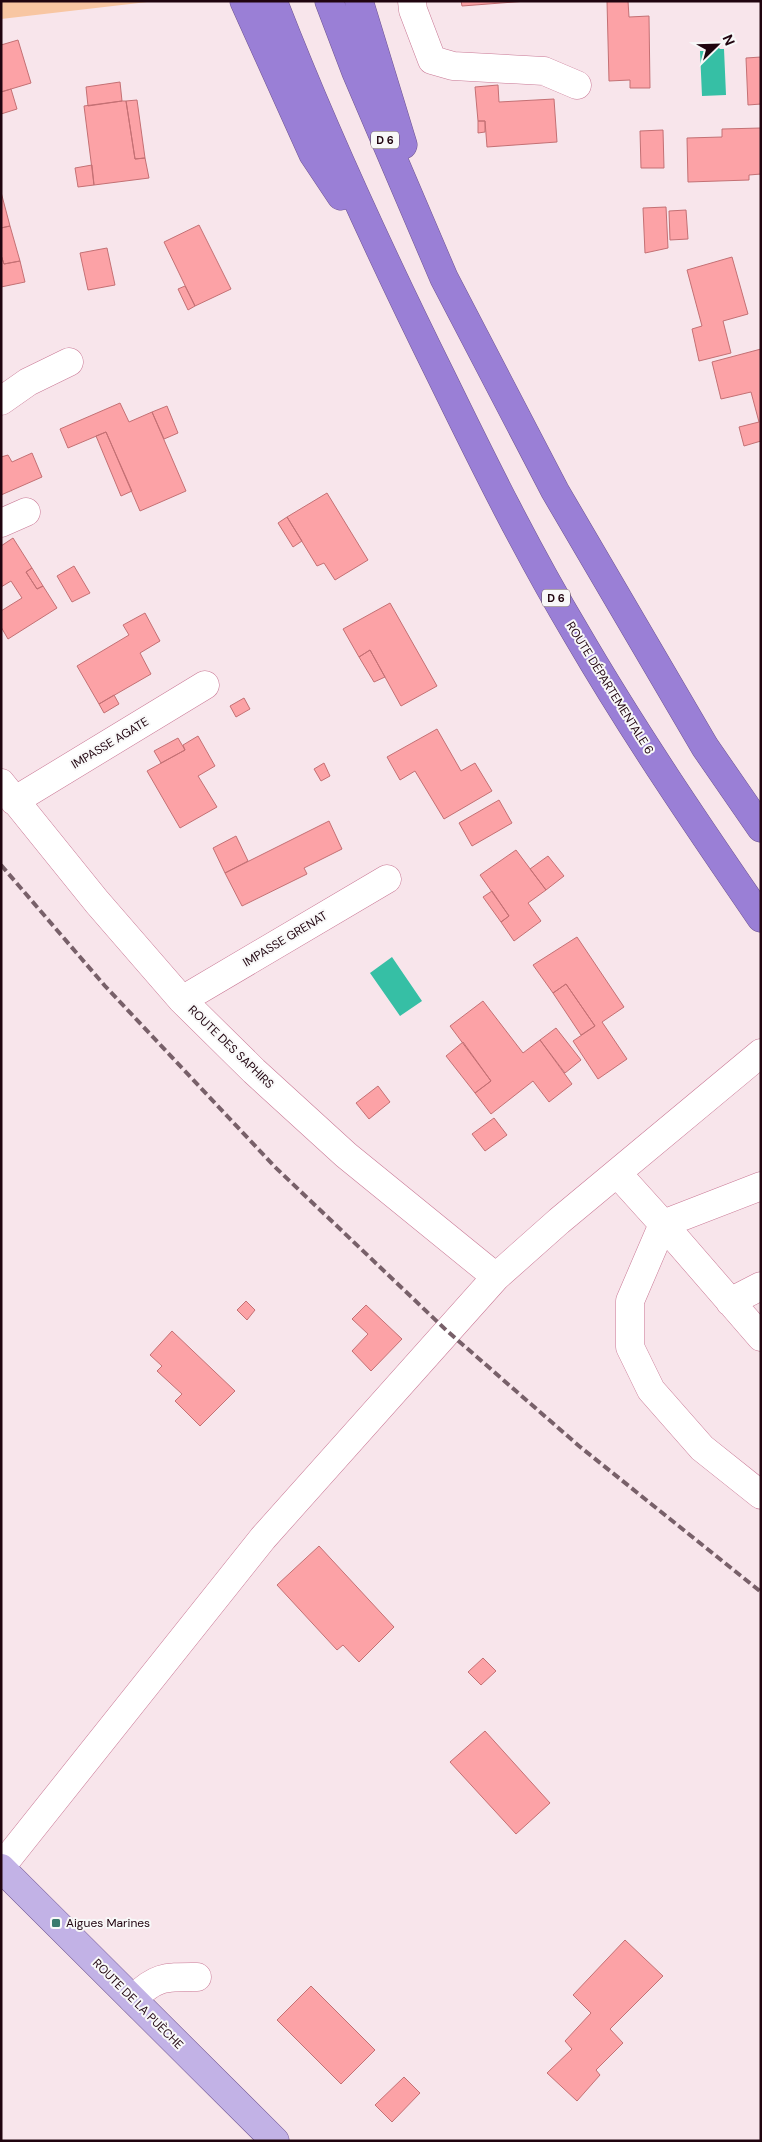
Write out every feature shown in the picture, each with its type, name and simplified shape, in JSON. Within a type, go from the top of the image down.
[{"type":"highway","points":[[244,1],[313,154],[383,259]]},
{"type":"highway","name":"D 6","points":[[273,1],[306,86],[383,259]]},
{"type":"highway","name":"D 6","points":[[329,1],[356,72],[444,278],[554,491],[705,747],[761,828]]},
{"type":"highway","points":[[360,1],[444,278]]},
{"type":"highway","name":"ROUTE DÉPARTEMENTALE 6","points":[[383,259],[495,486],[575,632],[674,791],[761,918]]},
{"type":"main road","name":"ROUTE DE LA PUÈCHE","points":[[1,1867],[275,2141]]},
{"type":"street","points":[[412,1],[413,10],[432,60],[453,66],[544,71],[577,85]]},
{"type":"street","points":[[1,401],[28,382],[69,362]]},
{"type":"street","points":[[1,523],[26,512]]},
{"type":"street","name":"IMPASSE AGATE","points":[[8,792],[205,685]]},
{"type":"street","name":"ROUTE DES SAPHIRS","points":[[8,792],[97,902],[182,1000],[254,1071],[346,1155],[496,1277]]},
{"type":"street","name":"IMPASSE GRENAT","points":[[182,1000],[387,879]]},
{"type":"street","points":[[1,1867],[263,1538],[496,1277],[616,1173],[761,1053]]},
{"type":"street","points":[[616,1173],[761,1337]]},
{"type":"street","points":[[761,1186],[663,1224],[630,1301],[630,1347],[651,1390],[696,1440],[761,1495]]},
{"type":"street","points":[[730,1302],[761,1286]]},
{"type":"street","points":[[133,1999],[154,1981],[169,1977],[197,1977]]},
{"type":"shaded area","points":[[1,1],[156,1],[1,19]]},
{"type":"shaded area","points":[[710,45],[716,45],[720,49],[724,49],[726,95],[702,96],[700,51],[706,51]]},
{"type":"shaded area","points":[[392,957],[422,1001],[400,1016],[370,973]]},
{"type":"building","points":[[461,1],[527,1],[462,6]]},
{"type":"building","points":[[607,1],[628,1],[629,17],[649,16],[650,88],[630,88],[630,80],[609,81]]},
{"type":"building","points":[[18,40],[31,83],[1,92],[1,45]]},
{"type":"building","points":[[761,57],[761,104],[748,105],[746,58]]},
{"type":"building","points":[[120,82],[122,101],[88,106],[86,87]]},
{"type":"building","points":[[498,85],[499,102],[554,99],[557,142],[487,147],[485,121],[478,121],[475,87]]},
{"type":"building","points":[[11,89],[17,109],[1,114],[1,92]]},
{"type":"building","points":[[137,100],[145,158],[135,159],[126,101]]},
{"type":"building","points":[[126,101],[135,159],[145,158],[149,178],[94,185],[84,106]]},
{"type":"building","points":[[478,121],[485,121],[485,132],[478,133]]},
{"type":"building","points":[[761,128],[761,174],[749,175],[749,180],[688,182],[687,138],[722,137],[722,129]]},
{"type":"building","points":[[663,130],[664,168],[641,168],[640,131]]},
{"type":"building","points":[[92,165],[94,185],[78,187],[75,168]]},
{"type":"building","points":[[1,192],[10,226],[1,228]]},
{"type":"building","points":[[666,207],[668,248],[645,253],[643,208]]},
{"type":"building","points":[[686,210],[688,239],[670,240],[669,211]]},
{"type":"building","points":[[199,225],[231,289],[195,306],[164,242]]},
{"type":"building","points":[[10,226],[20,261],[4,264],[1,255],[1,228]]},
{"type":"building","points":[[107,248],[115,285],[88,290],[80,253]]},
{"type":"building","points":[[1,255],[4,264],[20,261],[25,282],[1,287]]},
{"type":"building","points":[[732,257],[748,314],[723,321],[731,353],[699,361],[692,329],[702,326],[687,270]]},
{"type":"building","points":[[185,286],[195,306],[188,310],[178,289]]},
{"type":"building","points":[[761,349],[761,441],[744,446],[739,427],[759,422],[751,392],[721,399],[712,362]]},
{"type":"building","points":[[120,403],[129,422],[152,412],[186,491],[140,511],[106,432],[68,448],[60,429]]},
{"type":"building","points":[[167,406],[178,433],[164,439],[152,412]]},
{"type":"building","points":[[106,432],[132,491],[121,496],[96,436]]},
{"type":"building","points":[[32,453],[42,477],[1,495],[1,457],[8,455],[12,462]]},
{"type":"building","points":[[327,493],[368,560],[335,580],[324,563],[317,566],[287,517]]},
{"type":"building","points":[[287,517],[302,541],[293,547],[278,523]]},
{"type":"building","points":[[13,538],[32,568],[26,572],[37,589],[43,586],[57,608],[8,639],[1,627],[1,611],[22,598],[11,581],[1,587],[1,546]]},
{"type":"building","points":[[74,566],[90,593],[72,602],[57,576]]},
{"type":"building","points":[[32,568],[43,586],[37,589],[26,572]]},
{"type":"building","points":[[390,603],[437,686],[401,706],[370,650],[359,657],[343,629]]},
{"type":"building","points":[[145,613],[160,641],[140,653],[151,674],[99,704],[77,666],[129,635],[123,625]]},
{"type":"building","points":[[370,650],[385,677],[374,682],[359,657]]},
{"type":"building","points":[[114,695],[119,704],[104,713],[99,704]]},
{"type":"building","points":[[244,698],[250,709],[236,717],[230,706]]},
{"type":"building","points":[[437,729],[461,771],[475,763],[492,791],[444,819],[415,771],[400,780],[387,757]]},
{"type":"building","points":[[198,736],[215,766],[198,776],[217,807],[180,828],[147,771],[185,750],[183,745]]},
{"type":"building","points":[[178,738],[185,750],[161,763],[154,751]]},
{"type":"building","points":[[324,763],[330,776],[321,781],[314,769]]},
{"type":"building","points":[[499,800],[512,823],[472,846],[459,823]]},
{"type":"building","points":[[329,821],[342,849],[304,868],[307,874],[242,906],[225,873]]},
{"type":"building","points":[[236,836],[248,861],[225,873],[213,848]]},
{"type":"building","points":[[516,850],[546,890],[528,903],[541,921],[514,941],[501,922],[509,916],[480,875]]},
{"type":"building","points":[[548,856],[564,876],[546,890],[530,869]]},
{"type":"building","points":[[492,891],[509,916],[501,922],[483,897]]},
{"type":"building","points":[[577,937],[624,1007],[602,1022],[627,1059],[598,1079],[573,1041],[595,1026],[566,984],[553,993],[533,965]]},
{"type":"building","points":[[566,984],[595,1026],[581,1035],[553,993]]},
{"type":"building","points":[[483,1001],[523,1053],[540,1040],[572,1084],[549,1102],[533,1081],[491,1114],[475,1093],[491,1081],[450,1026]]},
{"type":"building","points":[[556,1028],[581,1060],[565,1073],[540,1040]]},
{"type":"building","points":[[463,1042],[491,1081],[475,1093],[446,1056]]},
{"type":"building","points":[[378,1086],[390,1102],[369,1119],[356,1103]]},
{"type":"building","points":[[494,1118],[507,1135],[485,1151],[472,1134]]},
{"type":"building","points":[[246,1301],[255,1310],[247,1320],[237,1310]]},
{"type":"building","points":[[366,1305],[402,1339],[371,1371],[352,1351],[368,1334],[352,1319]]},
{"type":"building","points":[[172,1331],[235,1391],[200,1426],[175,1401],[182,1394],[157,1371],[162,1366],[150,1355]]},
{"type":"building","points":[[319,1546],[394,1627],[359,1662],[343,1645],[337,1650],[277,1585]]},
{"type":"building","points":[[483,1658],[496,1671],[481,1685],[468,1672]]},
{"type":"building","points":[[485,1731],[550,1803],[516,1834],[450,1762]]},
{"type":"building","points":[[625,1940],[663,1976],[610,2029],[623,2043],[596,2070],[600,2075],[577,2101],[547,2073],[572,2049],[565,2041],[591,2013],[573,1995]]},
{"type":"building","points":[[311,1986],[375,2050],[341,2084],[277,2020]]},
{"type":"building","points":[[404,2077],[420,2093],[392,2122],[375,2105]]},
{"type":"railway","points":[[1,865],[105,986],[275,1167],[446,1330],[579,1446],[761,1592]]},
{"type":"place","name":"Aigues Marines","points":[[56,1923]]}]
